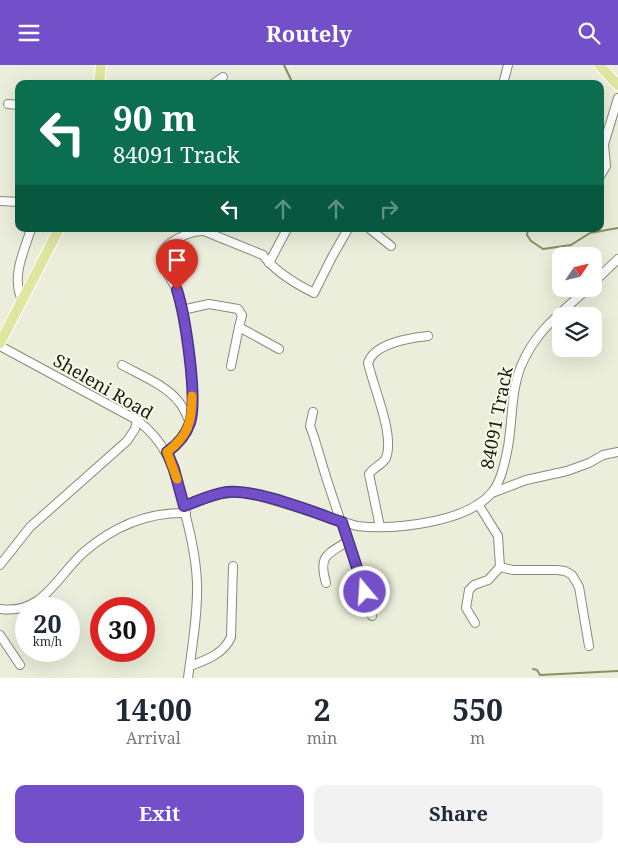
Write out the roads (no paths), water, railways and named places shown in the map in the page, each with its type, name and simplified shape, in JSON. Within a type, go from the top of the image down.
[{"type":"main road","points":[[100,80],[102,65]]},
{"type":"main road","points":[[599,65],[618,85]]},
{"type":"main road","points":[[0,344],[57,232]]},
{"type":"street","points":[[504,80],[508,65]]},
{"type":"street","points":[[218,80],[222,77]]},
{"type":"street","points":[[604,169],[606,166],[604,144],[618,98]]},
{"type":"street","points":[[8,104],[15,105]]},
{"type":"street","points":[[0,201],[15,202]]},
{"type":"street","points":[[22,300],[18,290],[18,277],[29,232]]},
{"type":"street","points":[[167,452],[177,443],[188,427],[192,417],[192,397],[182,310],[174,283],[161,261],[161,255],[164,249],[192,232]]},
{"type":"street","points":[[207,232],[264,255],[269,263],[291,280],[314,293],[346,232]]},
{"type":"street","points":[[269,263],[286,232]]},
{"type":"street","points":[[374,232],[391,246]]},
{"type":"street","points":[[602,274],[618,259]]},
{"type":"street","name":"84091 Track","points":[[1,611],[24,608],[36,602],[85,551],[130,523],[145,517],[185,509],[220,493],[238,492],[257,495],[357,526],[380,527],[437,521],[454,516],[478,504],[492,493],[502,473],[507,451],[514,390],[526,357],[547,324],[578,297]]},
{"type":"street","points":[[182,310],[209,304],[240,310],[242,314],[231,366]]},
{"type":"street","points":[[239,327],[279,349]]},
{"type":"street","points":[[380,527],[369,474],[384,462],[388,449],[384,414],[368,363],[373,353],[378,349],[401,341],[428,336]]},
{"type":"street","name":"Sheleni Road","points":[[0,344],[137,420],[154,435],[167,452],[174,469],[185,509],[195,558],[197,586],[188,678]]},
{"type":"street","points":[[122,365],[164,388],[176,398],[184,409],[188,427]]},
{"type":"street","points":[[312,412],[310,426],[372,617]]},
{"type":"street","points":[[0,565],[30,527],[127,441],[135,429],[137,420]]},
{"type":"street","points":[[492,493],[526,480],[572,469],[589,463],[603,455],[618,452]]},
{"type":"street","points":[[475,623],[466,608],[469,590],[474,585],[488,580],[500,567],[498,536],[478,504]]},
{"type":"street","points":[[326,583],[322,565],[324,559],[348,541]]},
{"type":"street","points":[[190,666],[214,656],[225,648],[229,642],[231,637],[233,566]]},
{"type":"street","points":[[500,567],[513,571],[557,570],[565,571],[572,575],[579,587],[588,646]]},
{"type":"street","points":[[0,635],[20,665]]},
{"type":"waterway","points":[[284,65],[291,80]]},
{"type":"waterway","points":[[604,230],[618,228]]},
{"type":"waterway","points":[[528,232],[527,235],[531,241],[543,249],[571,245],[590,233],[596,232]]},
{"type":"waterway","points":[[533,669],[537,670],[540,675],[618,671]]}]
